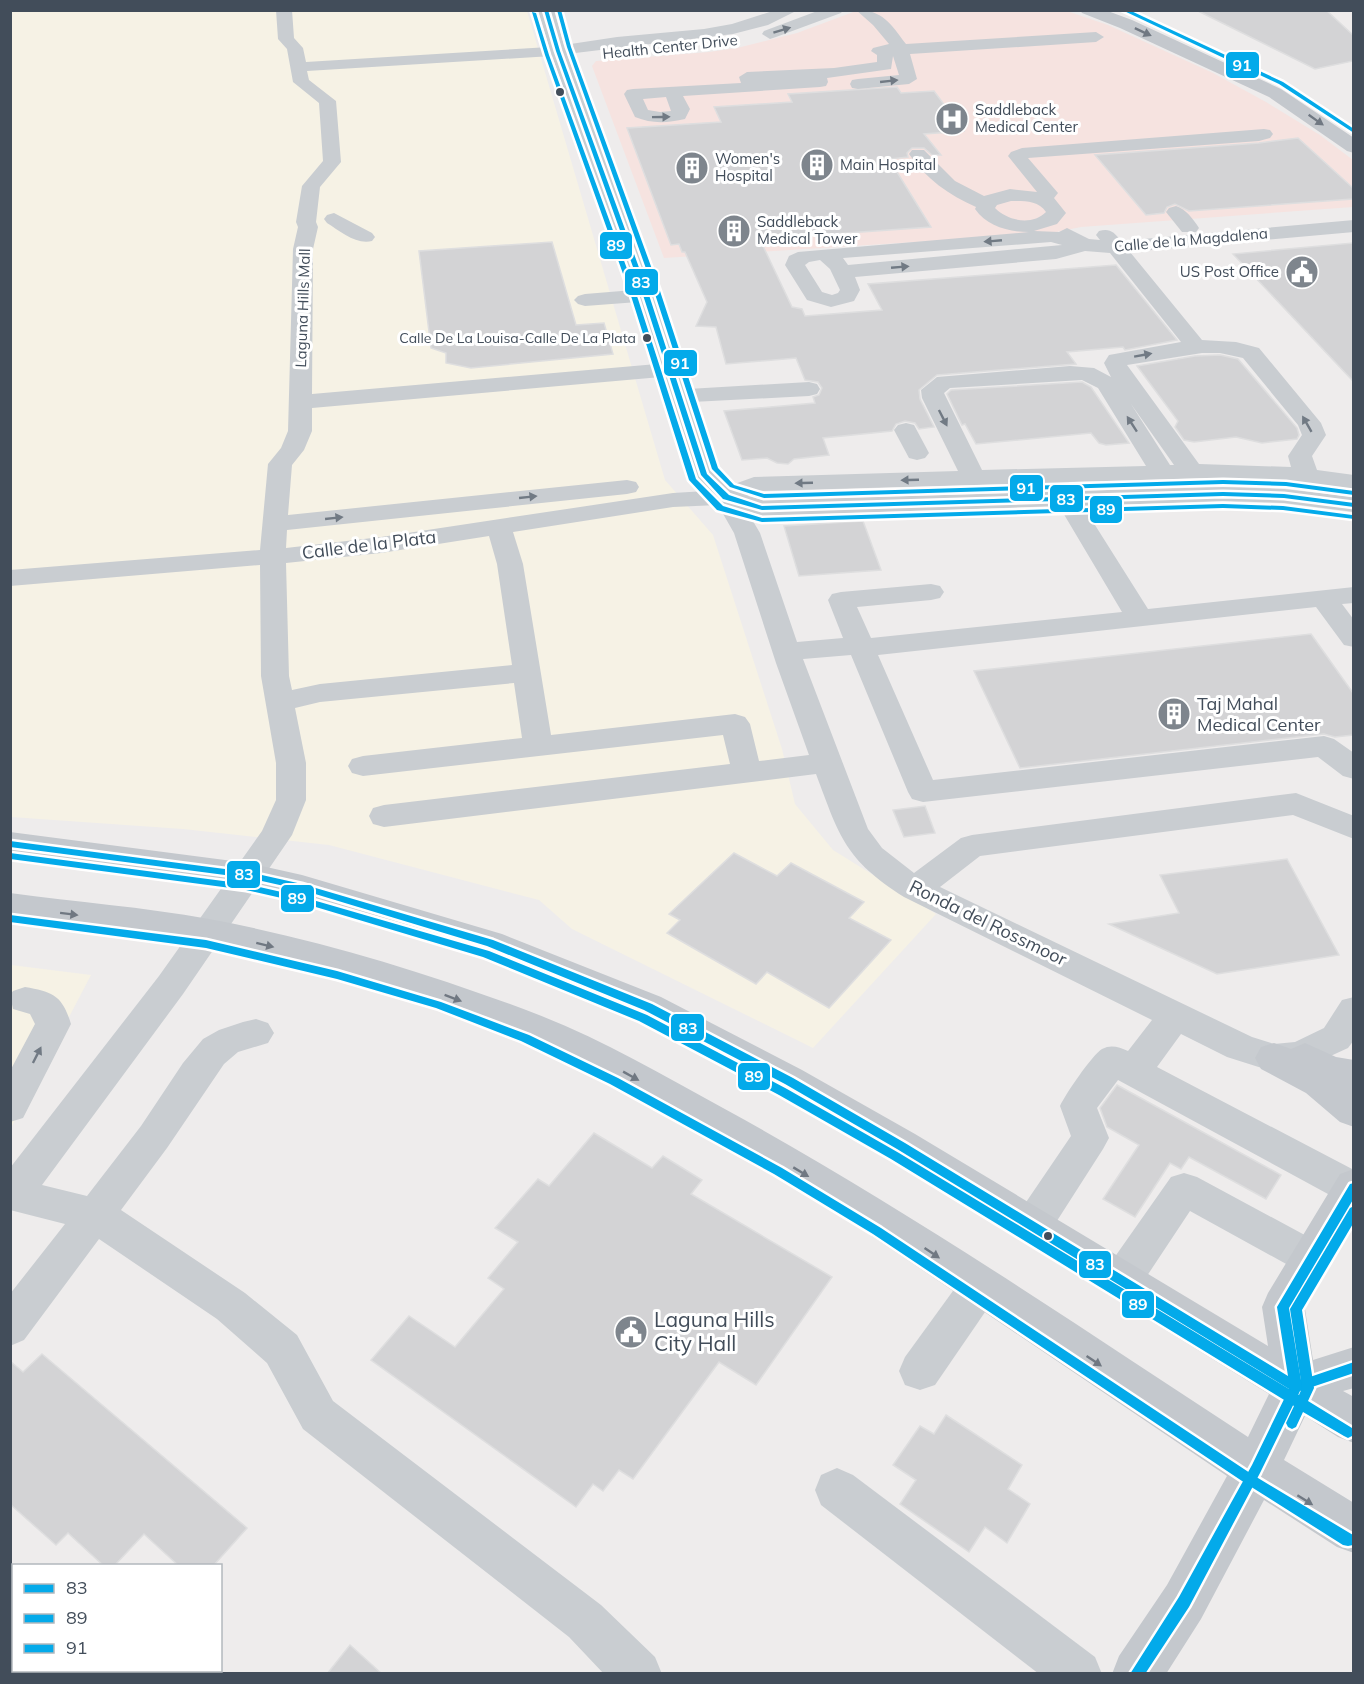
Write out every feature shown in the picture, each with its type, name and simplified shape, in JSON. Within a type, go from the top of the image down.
[{"type":"main road","points":[[1088,10],[1126,24],[1275,93],[1353,147]]},
{"type":"main road","points":[[1132,10],[1250,61],[1353,121]]},
{"type":"main road","points":[[10,843],[248,875],[302,887],[490,943],[648,1007],[789,1081],[1353,1422]]},
{"type":"main road","points":[[10,906],[208,932],[362,970],[442,994],[530,1027],[620,1070],[784,1161],[883,1221],[1256,1469],[1353,1530]]},
{"type":"main road","points":[[1287,1057],[1329,1071],[1353,1074]]},
{"type":"main road","points":[[1287,1057],[1353,1111]]},
{"type":"main road","points":[[1137,1674],[1184,1602],[1256,1469],[1296,1387],[1282,1307],[1353,1187]]},
{"type":"main road","points":[[1296,1387],[1353,1368]]},
{"type":"street","name":"Laguna Hills Mall","points":[[12,1193],[101,1080],[208,932],[280,830],[291,800],[291,763],[276,676],[275,575],[272,555],[280,464],[292,450],[300,431],[303,249],[308,227],[307,212],[311,186],[332,162],[327,101],[301,82],[295,48],[286,39],[284,10]]},
{"type":"street","points":[[546,10],[558,51],[645,295],[706,479],[726,497]]},
{"type":"street","name":"Health Center Drive","points":[[558,51],[590,55],[718,44],[756,38],[836,10]]},
{"type":"street","points":[[843,10],[844,15],[879,22],[898,45],[880,49]]},
{"type":"street","name":"Health Center Drive","points":[[558,51],[586,44],[666,39],[746,28],[791,11]]},
{"type":"street","points":[[666,39],[664,30],[704,17]]},
{"type":"street","points":[[880,49],[1096,37]]},
{"type":"street","points":[[841,71],[845,80],[850,84],[909,79],[902,54],[880,49]]},
{"type":"street","points":[[672,92],[752,87],[747,77],[869,69],[885,65],[880,49]]},
{"type":"street","points":[[299,67],[558,51]]},
{"type":"street","points":[[1040,191],[994,198],[986,204],[985,209],[988,214],[1004,222],[1027,225],[1047,222],[1054,218],[1055,208],[1040,191],[1017,156],[1022,153],[1264,134]]},
{"type":"street","points":[[918,154],[934,175],[947,185],[965,196],[986,204]]},
{"type":"street","name":"Calle de la Magdalena","points":[[1088,259],[1111,241],[1176,221],[1353,214]]},
{"type":"street","points":[[334,219],[365,237]]},
{"type":"street","points":[[1047,222],[1088,259]]},
{"type":"street","name":"Calle de la Magdalena","points":[[1111,241],[1156,244],[1353,225]]},
{"type":"street","points":[[823,255],[833,259],[850,290],[847,297],[831,301],[814,296],[795,265],[796,260],[806,256],[1052,236],[1088,259]]},
{"type":"street","points":[[1111,241],[1196,347]]},
{"type":"street","points":[[1156,244],[1171,260]]},
{"type":"street","points":[[842,272],[1056,253],[1088,259]]},
{"type":"street","points":[[585,300],[645,295]]},
{"type":"street","points":[[1192,472],[1115,363],[1117,360],[1196,347],[1240,349],[1251,353],[1309,423],[1314,435],[1300,456],[1306,476]]},
{"type":"street","points":[[300,402],[670,370]]},
{"type":"street","points":[[974,478],[933,398],[932,390],[945,372],[1086,373],[1096,376],[1106,383],[1163,473]]},
{"type":"street","points":[[679,396],[809,389]]},
{"type":"street","points":[[906,430],[917,453]]},
{"type":"street","name":"Calle de la Plata","points":[[726,497],[754,484],[1053,475],[1247,471],[1353,482]]},
{"type":"street","points":[[1053,475],[1139,617]]},
{"type":"street","points":[[276,524],[638,486]]},
{"type":"street","name":"Calle de la Plata","points":[[10,578],[360,548],[673,500],[726,497],[762,508],[1223,494],[1284,496],[1353,505]]},
{"type":"street","name":"Ronda del Rossmoor","points":[[726,497],[747,532],[788,657],[860,845],[877,863],[915,890],[1176,1014],[1240,1047],[1287,1057]]},
{"type":"street","points":[[499,527],[510,564],[537,746]]},
{"type":"street","points":[[931,592],[841,600],[922,792],[1324,746],[1353,769]]},
{"type":"street","points":[[788,657],[849,655],[860,648],[1353,595]]},
{"type":"street","points":[[1323,598],[1353,639]]},
{"type":"street","points":[[279,702],[320,693],[526,673]]},
{"type":"street","points":[[363,766],[735,724],[747,773]]},
{"type":"street","points":[[384,816],[827,763]]},
{"type":"street","points":[[915,890],[972,846],[1296,804],[1353,828]]},
{"type":"street","points":[[10,1107],[53,1024],[50,1010],[40,1004],[25,1000]]},
{"type":"street","points":[[1287,1057],[1336,1038],[1353,1010]]},
{"type":"street","points":[[1134,1071],[1176,1014]]},
{"type":"street","points":[[10,1328],[57,1261],[96,1215],[162,1126],[211,1053],[231,1039],[256,1033]]},
{"type":"street","points":[[1032,1226],[1090,1138],[1078,1106],[1113,1060],[1353,1187]]},
{"type":"street","points":[[1121,1281],[1184,1189],[1311,1258]]},
{"type":"street","points":[[12,1193],[96,1215],[240,1314],[282,1349],[318,1415],[585,1621],[638,1674]]},
{"type":"street","points":[[920,1371],[980,1286]]},
{"type":"street","points":[[837,1490],[1078,1674]]},
{"type":"shaded area","points":[[10,11],[527,11],[665,480],[713,535],[782,749],[795,804],[833,850],[936,914],[813,1048],[572,929],[539,900],[329,845],[183,829],[11,817]]},
{"type":"shaded area","name":"Saddleback Medical Center","points":[[856,11],[1067,11],[1108,25],[1213,73],[1320,135],[1353,160],[1353,207],[1081,227],[1024,235],[664,258],[592,66],[596,61],[737,48],[797,33]]},
{"type":"shaded area","points":[[11,965],[91,975],[11,1128]]},
{"type":"building","points":[[1196,10],[1326,10],[1353,35],[1353,61],[1315,69]]},
{"type":"building","points":[[897,87],[901,93],[934,91],[964,131],[924,134],[941,155],[932,155],[924,148],[912,148],[907,153],[908,157],[889,159],[931,227],[805,236],[808,243],[763,246],[792,307],[802,309],[805,316],[882,310],[868,284],[1116,265],[1177,340],[1125,350],[1123,347],[1067,352],[1076,364],[937,375],[919,390],[920,399],[934,427],[919,429],[915,423],[905,421],[896,424],[892,431],[823,438],[829,455],[794,459],[788,464],[777,463],[767,458],[742,460],[724,411],[815,403],[813,397],[819,395],[822,388],[818,382],[805,380],[796,358],[726,364],[716,327],[696,326],[707,302],[685,252],[682,252],[679,244],[671,245],[627,128],[721,122],[714,107],[792,102],[788,94]]},
{"type":"building","points":[[1298,138],[1353,188],[1353,199],[1189,211],[1175,204],[1167,207],[1164,213],[1146,215],[1095,155],[1259,143]]},
{"type":"building","points":[[552,242],[576,325],[604,323],[613,354],[471,368],[446,363],[446,353],[431,348],[419,251]]},
{"type":"building","points":[[1353,243],[1353,381],[1233,254]]},
{"type":"building","points":[[1220,355],[1238,359],[1297,428],[1299,435],[1297,439],[1262,443],[1236,437],[1194,442],[1184,440],[1175,427],[1178,421],[1137,366],[1195,356]]},
{"type":"building","points":[[1082,382],[1091,387],[1129,443],[1106,445],[1099,443],[1091,433],[976,444],[965,424],[962,425],[947,394],[951,390]]},
{"type":"building","points":[[863,521],[881,570],[799,576],[784,526]]},
{"type":"building","name":"Taj Mahal Medical Center","points":[[1311,634],[1353,693],[1353,735],[1335,737],[1324,734],[1020,768],[974,671]]},
{"type":"building","points":[[925,806],[935,833],[904,837],[893,810]]},
{"type":"building","points":[[734,853],[777,876],[791,863],[864,902],[849,918],[891,940],[829,1008],[767,972],[756,984],[667,933],[680,920],[669,914]]},
{"type":"building","points":[[1287,859],[1339,955],[1217,974],[1109,924],[1179,913],[1160,875]]},
{"type":"building","points":[[1117,1085],[1281,1175],[1266,1199],[1189,1157],[1181,1169],[1170,1163],[1135,1217],[1103,1199],[1139,1145],[1107,1127],[1100,1108]]},
{"type":"building","name":"Laguna Hills City Hall","points":[[594,1133],[652,1168],[663,1156],[702,1180],[691,1194],[832,1277],[756,1385],[719,1362],[633,1479],[619,1470],[603,1491],[593,1484],[576,1507],[371,1360],[409,1316],[455,1347],[504,1289],[488,1278],[518,1242],[495,1228],[538,1179],[549,1186]]},
{"type":"building","points":[[42,1354],[247,1528],[215,1564],[177,1564],[144,1534],[116,1564],[102,1564],[68,1533],[56,1545],[10,1504],[10,1361],[23,1372]]},
{"type":"building","points":[[946,1415],[1022,1465],[1008,1489],[1030,1504],[1007,1543],[985,1527],[969,1552],[900,1504],[916,1480],[893,1465],[920,1426],[934,1434]]},
{"type":"building","points":[[350,1645],[382,1674],[327,1674]]},
{"type":"transit line","name":"83","points":[[546,10],[558,51],[646,295],[704,475],[726,497],[762,508],[1223,494],[1284,496],[1354,505]]},
{"type":"transit line","name":"91","points":[[559,10],[569,47],[657,291],[715,469],[732,486],[764,496],[1223,482],[1286,484],[1354,493]]},
{"type":"transit line","name":"91","points":[[1124,10],[1281,83],[1354,132]]},
{"type":"transit line","name":"89","points":[[534,13],[635,299],[693,480],[720,508],[762,520],[1223,506],[1283,508],[1352,517]]},
{"type":"transit line","name":"83","points":[[10,844],[248,875],[302,887],[490,943],[648,1007],[789,1081],[901,1146],[1296,1387]]},
{"type":"transit line","name":"89","points":[[10,856],[246,887],[299,899],[486,954],[643,1018],[783,1092],[895,1156],[1348,1432]]},
{"type":"transit line","name":"89","points":[[10,918],[206,944],[337,975],[438,1005],[525,1038],[614,1081],[778,1171],[877,1231],[1249,1479],[1348,1540]]},
{"type":"transit line","name":"83","points":[[1137,1674],[1184,1602],[1256,1469],[1296,1387],[1283,1307],[1354,1187]]},
{"type":"transit line","name":"89","points":[[1292,1423],[1308,1388],[1296,1309],[1354,1211]]},
{"type":"transit line","name":"83","points":[[1296,1387],[1354,1367]]},
{"type":"place","name":"Saddleback Medical Center","points":[[952,119]]},
{"type":"place","name":"Main Hospital","points":[[817,165]]},
{"type":"place","name":"Women's Hospital","points":[[692,168]]},
{"type":"place","name":"Saddleback Medical Tower","points":[[734,231]]},
{"type":"place","name":"US Post Office","points":[[1302,272]]},
{"type":"place","name":"Calle De La Louisa-Calle De La Plata","points":[[647,338]]},
{"type":"place","name":"Taj Mahal Medical Center","points":[[1174,714]]},
{"type":"place","name":"Laguna Hills City Hall","points":[[631,1332]]}]
